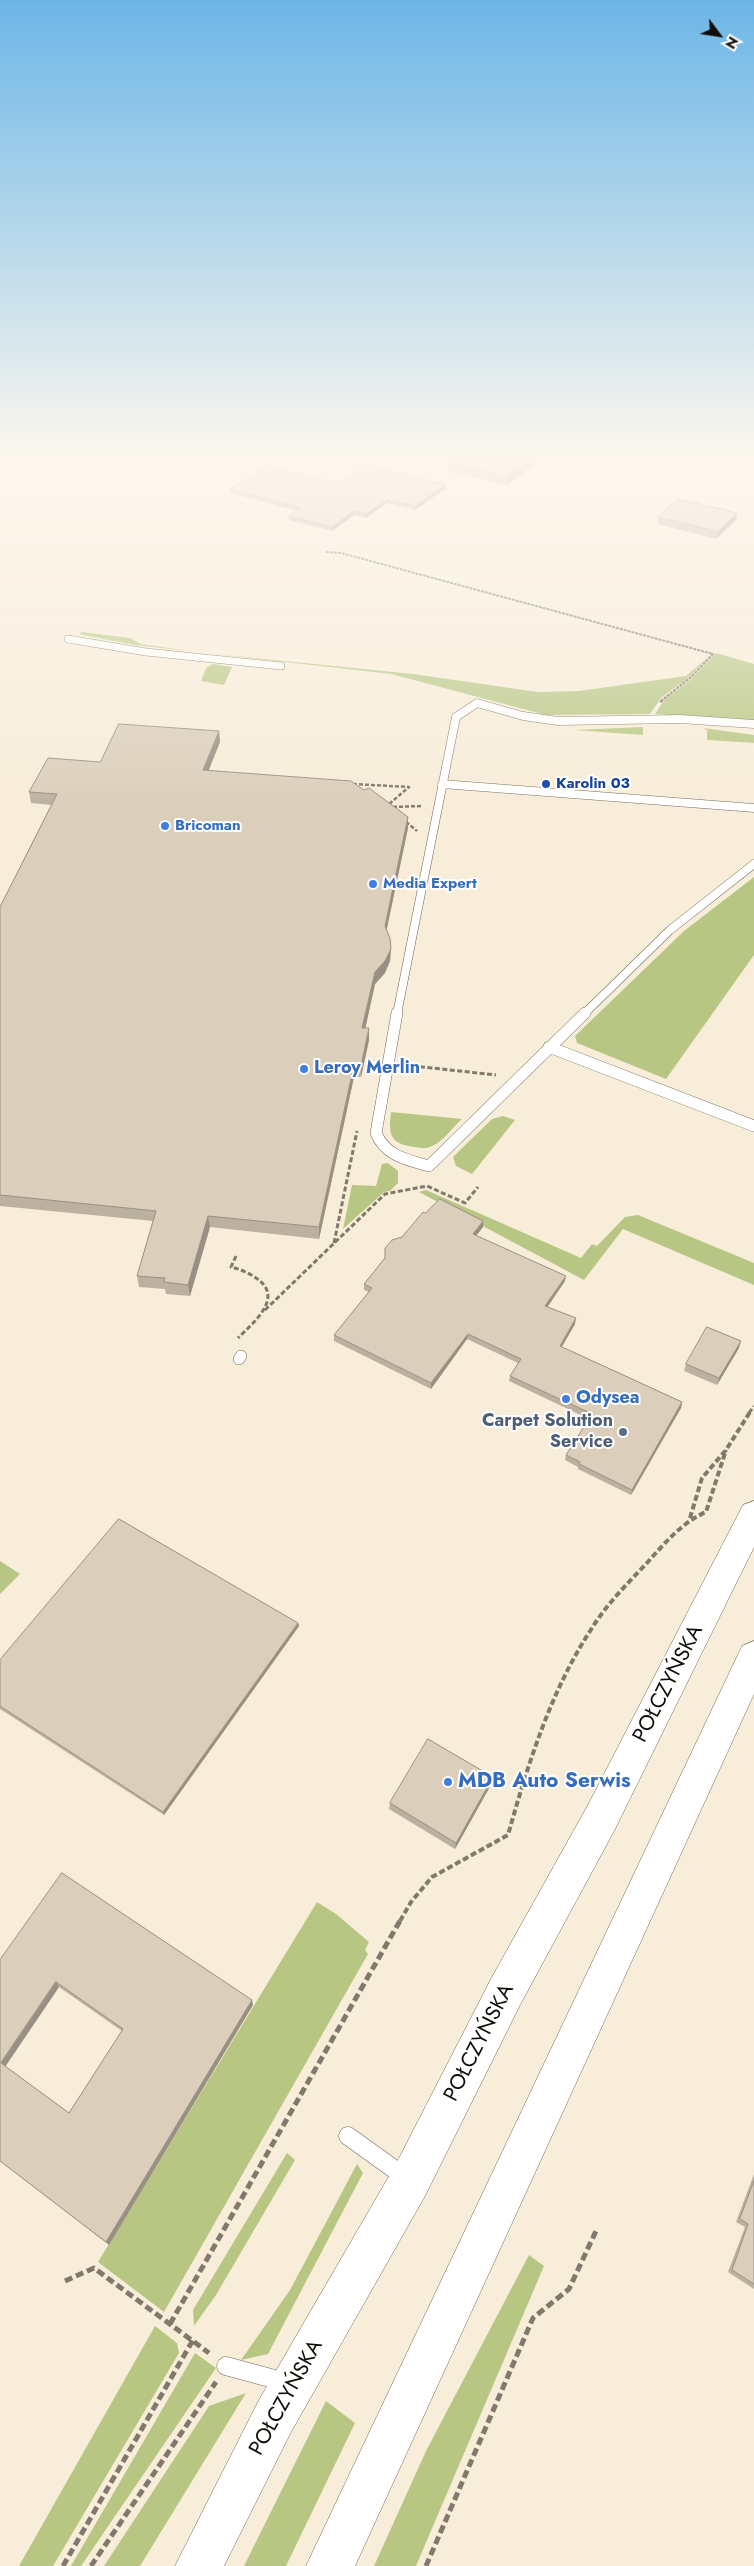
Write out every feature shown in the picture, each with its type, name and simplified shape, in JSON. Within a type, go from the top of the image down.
[{"type":"main road","name":"POŁCZYŃSKA","points":[[198,2566],[294,2385],[410,2181],[506,1991],[601,1818],[754,1515]]},
{"type":"main road","points":[[330,2566],[754,1657]]},
{"type":"lane","points":[[68,639],[146,652],[281,666]]},
{"type":"lane","points":[[752,725],[680,719],[558,721],[523,716],[477,704],[454,720],[403,980],[376,1133],[378,1140],[394,1154],[429,1166],[549,1046],[670,930],[754,864]]},
{"type":"lane","points":[[442,784],[754,808]]},
{"type":"lane","points":[[742,874],[754,859]]},
{"type":"lane","points":[[549,1046],[754,1126]]},
{"type":"lane","points":[[348,2136],[410,2181]]},
{"type":"lane","points":[[222,2373],[294,2385]]},
{"type":"path","points":[[417,574],[713,654],[691,677],[665,697],[655,711],[652,720]]},
{"type":"path","points":[[358,789],[351,784],[409,787],[385,807]]},
{"type":"path","points":[[385,807],[438,808]]},
{"type":"path","points":[[385,807],[392,812]]},
{"type":"path","points":[[404,822],[417,831]]},
{"type":"path","points":[[400,1064],[504,1076],[509,1087]]},
{"type":"path","points":[[240,1358],[228,1348],[385,1194],[427,1186],[465,1203],[478,1187]]},
{"type":"path","points":[[236,1256],[231,1267],[251,1274],[264,1282],[269,1289],[270,1299],[265,1310]]},
{"type":"path","points":[[690,1518],[702,1478],[726,1450],[754,1406]]},
{"type":"path","points":[[170,2324],[301,2098],[411,1902],[432,1877],[508,1835],[523,1780],[548,1712],[587,1637],[613,1600],[690,1518],[706,1512],[726,1450]]},
{"type":"path","points":[[426,2566],[533,2318],[569,2290],[596,2231]]},
{"type":"path","points":[[62,2566],[193,2340],[94,2268],[65,2281]]},
{"type":"path","points":[[92,2566],[222,2373]]},
{"type":"green space","points":[[82,632],[130,638],[141,644],[193,652],[135,645],[79,634]]},
{"type":"green space","points":[[204,653],[413,674],[538,692],[579,691],[686,676],[710,655],[689,677],[661,698],[650,714],[546,715],[391,674]]},
{"type":"green space","points":[[716,653],[754,664],[754,720],[655,714],[665,699],[690,680]]},
{"type":"green space","points":[[213,664],[232,667],[224,685],[201,681],[206,668]]},
{"type":"green space","points":[[643,727],[643,735],[574,730]]},
{"type":"green space","points":[[703,728],[754,735],[754,743],[707,740],[707,730]]},
{"type":"green space","points":[[754,877],[754,955],[666,1079],[577,1043],[575,1036],[684,931]]},
{"type":"green space","points":[[391,1112],[462,1119],[436,1144],[431,1147],[422,1148],[406,1146],[392,1137],[390,1126]]},
{"type":"green space","points":[[503,1116],[515,1120],[472,1174],[456,1166],[453,1157],[492,1119]]},
{"type":"green space","points":[[388,1163],[398,1171],[398,1183],[390,1191],[384,1192],[343,1229],[352,1185],[376,1186],[382,1164]]},
{"type":"green space","points":[[426,1190],[581,1258],[592,1244],[597,1246],[625,1217],[638,1215],[754,1263],[754,1285],[623,1229],[584,1280],[419,1192]]},
{"type":"green space","points":[[0,1561],[20,1574],[0,1594]]},
{"type":"green space","points":[[317,1902],[336,1914],[369,1942],[365,1950],[368,1954],[164,2312],[98,2262]]},
{"type":"green space","points":[[287,2153],[295,2160],[216,2295],[194,2326],[193,2310]]},
{"type":"green space","points":[[357,2164],[363,2173],[268,2354],[241,2360],[290,2290]]},
{"type":"green space","points":[[529,2255],[544,2266],[416,2566],[374,2566],[426,2451]]},
{"type":"green space","points":[[155,2326],[177,2343],[179,2353],[53,2566],[19,2566]]},
{"type":"green space","points":[[195,2353],[216,2368],[81,2566],[71,2566]]},
{"type":"green space","points":[[246,2393],[140,2566],[104,2566],[209,2406]]},
{"type":"green space","points":[[326,2401],[355,2423],[286,2566],[244,2566]]},
{"type":"building","points":[[119,724],[219,731],[203,770],[351,781],[364,790],[369,788],[408,817],[385,926],[390,938],[391,949],[385,961],[375,972],[362,1028],[369,1028],[361,1066],[354,1065],[319,1227],[208,1216],[188,1285],[164,1282],[165,1278],[137,1276],[156,1211],[0,1195],[0,907],[57,794],[29,792],[48,758],[100,762]]},
{"type":"building","points":[[440,1199],[483,1221],[473,1234],[566,1276],[545,1306],[576,1318],[560,1346],[682,1402],[632,1490],[579,1464],[580,1462],[566,1455],[592,1414],[510,1376],[521,1359],[468,1334],[431,1383],[334,1335],[372,1288],[364,1284],[385,1258],[385,1248],[392,1240],[402,1237],[423,1212],[425,1213]]},
{"type":"building","points":[[707,1327],[741,1341],[719,1378],[686,1364]]},
{"type":"building","points":[[119,1519],[298,1623],[163,1812],[0,1706],[0,1660]]},
{"type":"building","points":[[428,1739],[493,1777],[456,1843],[390,1803]]},
{"type":"building","points":[[62,1873],[252,2000],[106,2242],[0,2161],[0,1960]],"holes":[[[56,1982],[123,2029],[69,2113],[1,2063]]]},
{"type":"building","points":[[754,2181],[754,2284],[732,2270],[748,2224],[740,2219]]},
{"type":"place","name":"Karolin 03","points":[[546,784]]},
{"type":"place","name":"Bricoman","points":[[165,826]]},
{"type":"place","name":"Media Expert","points":[[373,884]]},
{"type":"place","name":"Leroy Merlin","points":[[304,1069]]},
{"type":"place","name":"Odysea","points":[[566,1399]]},
{"type":"place","name":"Carpet Solution Service","points":[[623,1432]]},
{"type":"place","name":"MDB Auto Serwis","points":[[448,1782]]}]
